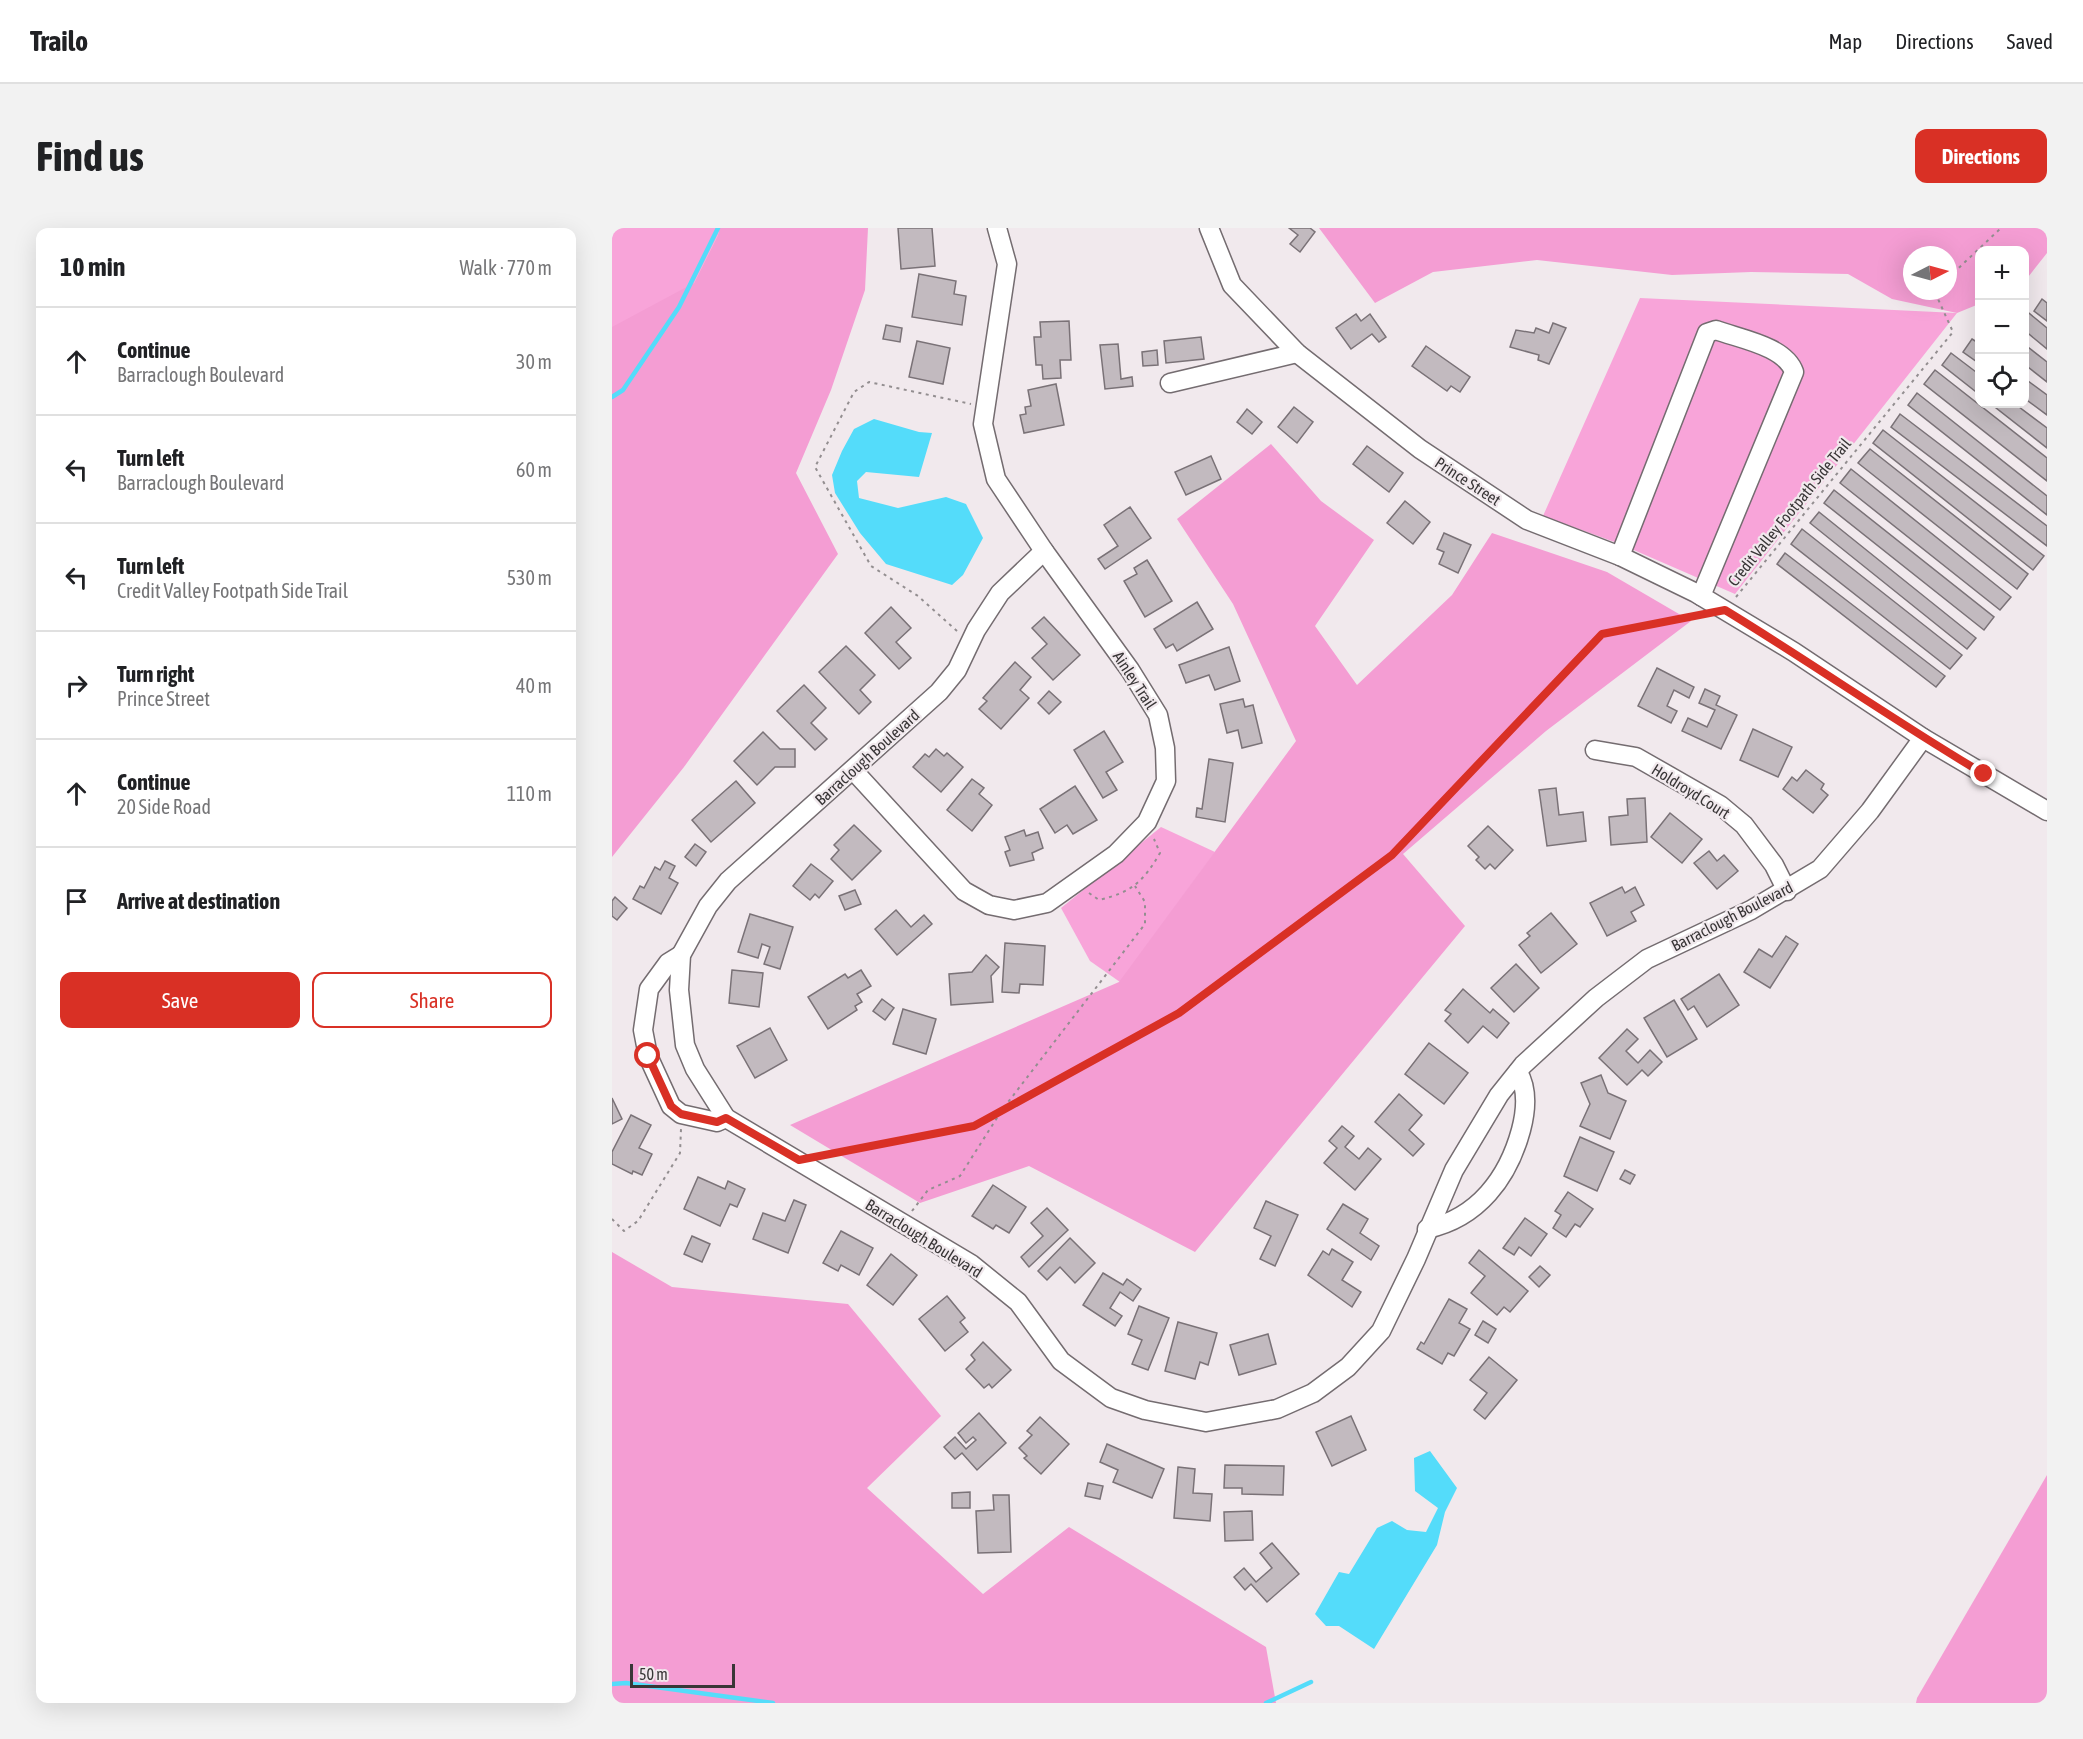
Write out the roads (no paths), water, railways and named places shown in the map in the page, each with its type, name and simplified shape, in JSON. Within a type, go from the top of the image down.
[{"type":"street","name":"Ainley Trail","points":[[853,770],[964,891],[989,905],[1014,910],[1047,903],[1116,854],[1145,824],[1166,782],[1165,748],[1158,715],[1130,670],[1044,552],[996,479],[983,424],[1007,264],[997,228]]},
{"type":"street","name":"Prince Street","points":[[1209,228],[1232,285],[1297,353],[1420,450],[1527,520],[1620,556],[1701,596],[1794,652],[1923,738],[2047,811]]},
{"type":"street","points":[[1620,556],[1707,333],[1716,330],[1781,354],[1790,362],[1794,372],[1701,596]]},
{"type":"street","points":[[1170,382],[1297,353]]},
{"type":"street","name":"Barraclough Boulevard","points":[[1044,552],[1000,593],[970,643],[957,670],[939,692],[728,881],[708,906],[681,955],[679,990],[686,1045],[695,1069],[726,1118],[971,1264],[1018,1302],[1062,1361],[1111,1398],[1145,1410],[1206,1422],[1277,1409],[1313,1393],[1348,1367],[1381,1332],[1416,1259],[1454,1170],[1499,1095],[1518,1072],[1596,998],[1647,959],[1787,891],[1821,869],[1870,811],[1923,738]]},
{"type":"street","name":"Holdroyd Court","points":[[1596,750],[1636,757],[1720,805],[1744,825],[1774,865],[1787,891]]},
{"type":"street","name":"Barraclough Boulevard","points":[[681,955],[668,963],[649,988],[643,1030],[656,1075],[671,1106],[681,1114],[717,1122],[726,1118]]},
{"type":"street","points":[[1427,1229],[1452,1222],[1469,1211],[1489,1193],[1501,1177],[1515,1152],[1524,1118],[1525,1094],[1523,1080],[1518,1072]]},
{"type":"water","points":[[874,419],[919,432],[932,433],[919,477],[866,472],[857,481],[859,498],[898,508],[946,497],[966,504],[983,538],[963,575],[952,585],[886,564],[860,533],[835,493],[832,475],[842,451],[854,429]]},
{"type":"water","points":[[1430,1451],[1457,1488],[1445,1512],[1437,1545],[1374,1649],[1339,1626],[1326,1626],[1315,1614],[1339,1572],[1349,1574],[1377,1528],[1392,1521],[1407,1530],[1426,1532],[1438,1508],[1415,1491],[1414,1458]]},
{"type":"waterway","points":[[612,397],[623,390],[679,307],[718,228]]},
{"type":"waterway","points":[[1266,1703],[1311,1682]]},
{"type":"waterway","points":[[612,1684],[626,1683],[773,1703]]}]
